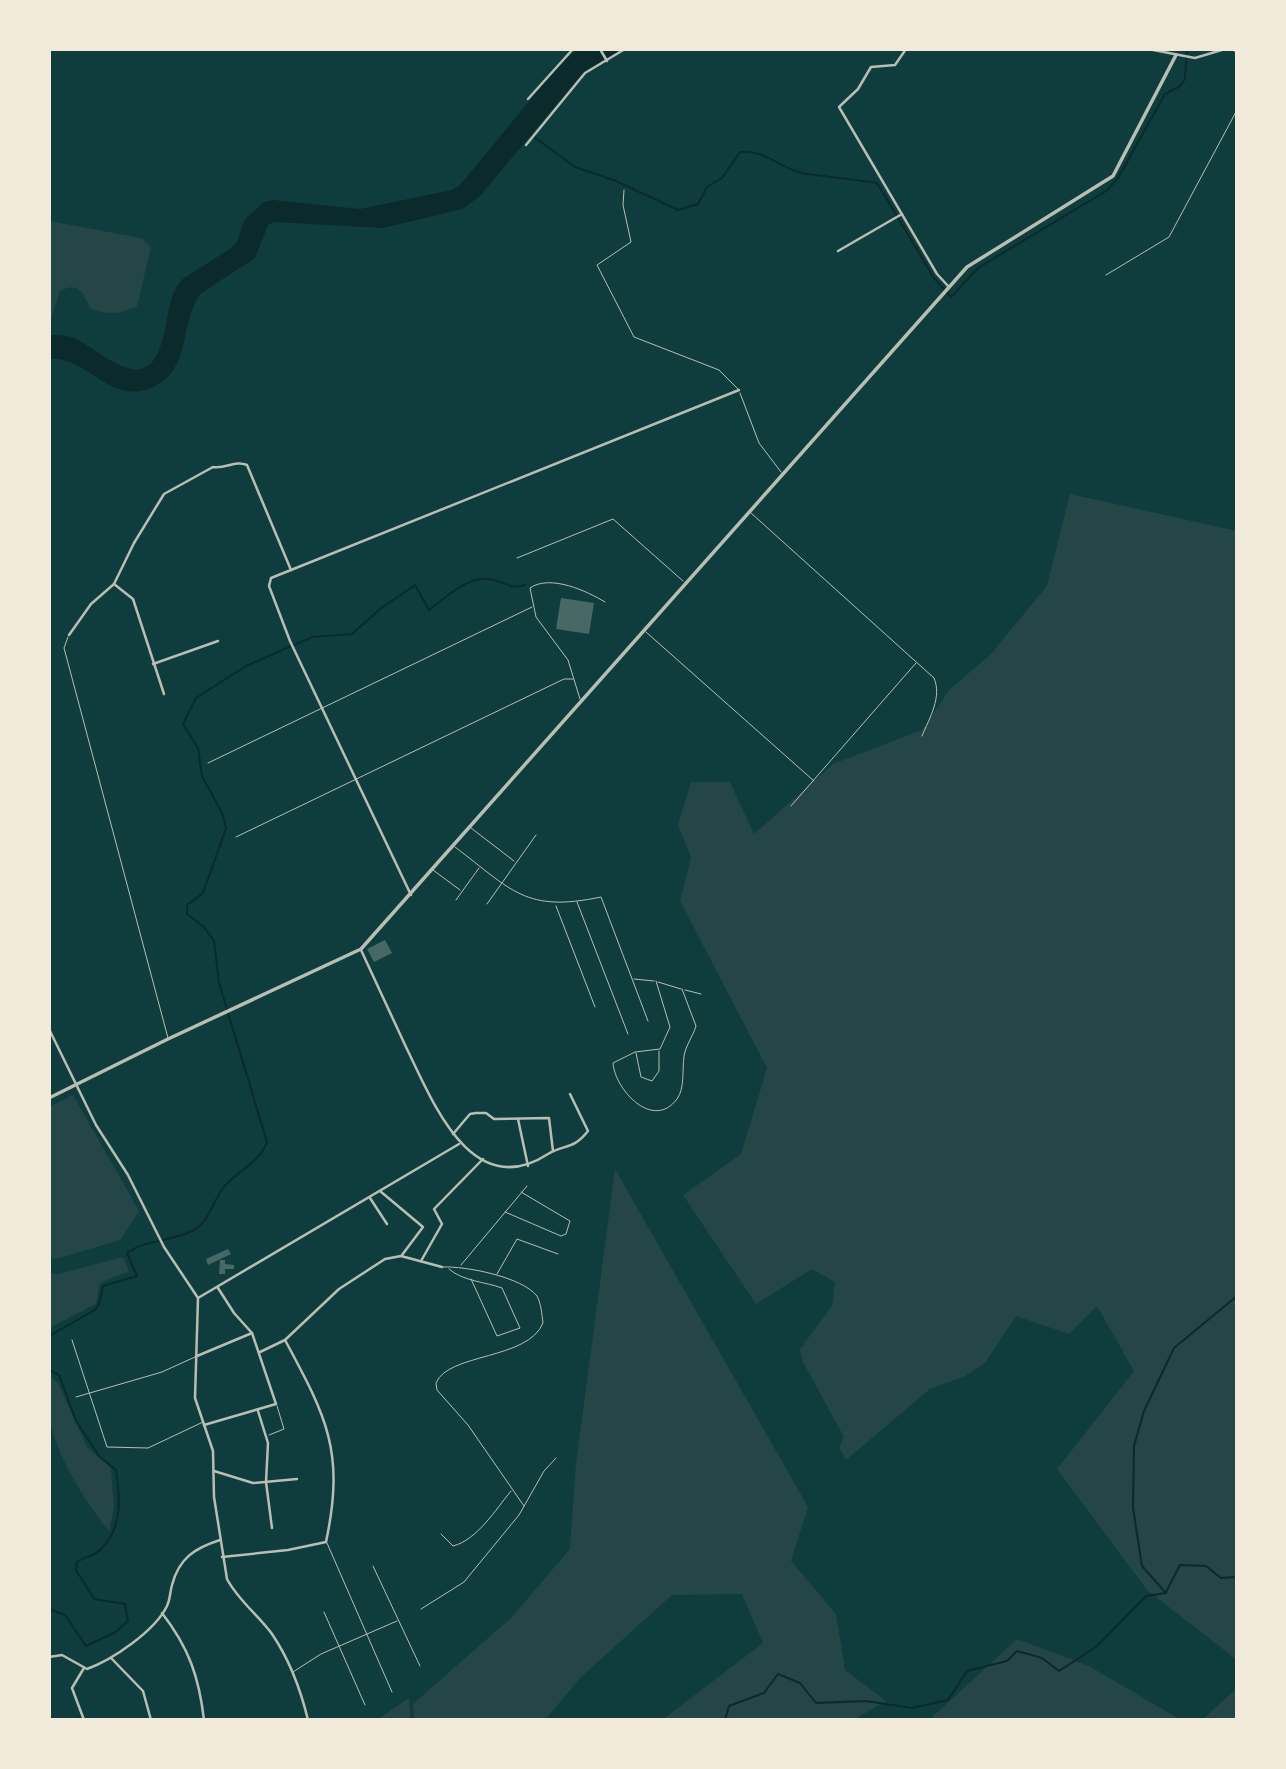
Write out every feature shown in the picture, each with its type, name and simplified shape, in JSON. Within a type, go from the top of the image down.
[{"type":"street","points":[[528,99],[573,49]]},
{"type":"street","points":[[600,49],[607,61]]},
{"type":"street","points":[[526,145],[585,73],[625,49]]},
{"type":"street","points":[[906,49],[895,65],[871,67],[858,89],[839,107],[899,216],[937,274],[949,287]]},
{"type":"street","points":[[1147,49],[1204,58],[1225,49]]},
{"type":"street","points":[[1233,49],[1237,52]]},
{"type":"street","points":[[49,1098],[361,949],[967,267],[1113,176],[1174,54]]},
{"type":"street","points":[[838,251],[899,216]]},
{"type":"street","points":[[411,895],[321,709],[291,643],[268,582],[291,569],[739,390]]},
{"type":"street","points":[[69,635],[91,604],[114,584],[134,543],[164,494],[213,467],[225,469],[236,463],[249,468],[291,569]]},
{"type":"street","points":[[114,584],[133,599],[164,694]]},
{"type":"street","points":[[153,664],[218,641]]},
{"type":"street","points":[[361,949],[434,1106],[459,1144],[483,1159],[508,1168],[528,1166],[553,1151],[574,1146],[588,1131],[570,1094]]},
{"type":"street","points":[[49,1029],[96,1125],[128,1175],[164,1247],[198,1298],[195,1398],[213,1451],[220,1540],[227,1579],[233,1591],[272,1635],[300,1690],[308,1720]]},
{"type":"street","points":[[452,1135],[470,1114],[486,1113],[494,1119],[549,1118],[553,1151]]},
{"type":"street","points":[[518,1119],[528,1166]]},
{"type":"street","points":[[198,1298],[459,1144]]},
{"type":"street","points":[[421,1261],[442,1224],[434,1209],[483,1159]]},
{"type":"street","points":[[380,1191],[423,1227],[401,1256]]},
{"type":"street","points":[[369,1198],[387,1224]]},
{"type":"street","points":[[260,1353],[285,1340],[339,1289],[360,1278],[385,1259],[401,1256],[442,1267]]},
{"type":"street","points":[[204,1424],[276,1404],[252,1333],[234,1313],[218,1288]]},
{"type":"street","points":[[197,1356],[252,1333]]},
{"type":"street","points":[[222,1556],[288,1550],[326,1542],[336,1480],[328,1426],[285,1340]]},
{"type":"street","points":[[258,1410],[266,1436],[266,1482],[272,1528]]},
{"type":"street","points":[[214,1471],[253,1483],[298,1479]]},
{"type":"street","points":[[83,1720],[72,1688],[84,1668],[111,1658],[134,1642],[162,1613],[185,1558],[192,1551],[220,1540]]},
{"type":"street","points":[[162,1613],[191,1659],[199,1680],[204,1720]]},
{"type":"street","points":[[49,1657],[62,1655],[84,1668]]},
{"type":"street","points":[[111,1658],[143,1691],[151,1720]]},
{"type":"lane","points":[[1173,49],[1174,54]]},
{"type":"lane","points":[[1106,275],[1169,237],[1237,110]]},
{"type":"lane","points":[[624,190],[623,205],[631,242],[597,265],[634,337],[719,370],[739,390],[759,443],[782,473]]},
{"type":"lane","points":[[749,512],[933,678],[938,688],[936,700],[922,736]]},
{"type":"lane","points":[[517,558],[613,519],[686,583]]},
{"type":"lane","points":[[581,701],[568,660],[542,627],[532,607],[530,588],[538,584],[568,586],[606,602]]},
{"type":"lane","points":[[208,763],[532,607]]},
{"type":"lane","points":[[645,631],[814,781]]},
{"type":"lane","points":[[69,635],[64,648],[168,1039]]},
{"type":"lane","points":[[791,806],[917,661]]},
{"type":"lane","points":[[236,837],[564,679],[573,679]]},
{"type":"lane","points":[[470,827],[516,862]]},
{"type":"lane","points":[[487,904],[536,835]]},
{"type":"lane","points":[[453,845],[502,883],[530,899],[555,904],[601,897],[648,1021]]},
{"type":"lane","points":[[456,900],[480,866]]},
{"type":"lane","points":[[432,869],[462,892]]},
{"type":"lane","points":[[577,902],[628,1034]]},
{"type":"lane","points":[[555,904],[595,1007]]},
{"type":"lane","points":[[632,979],[656,981],[701,994]]},
{"type":"lane","points":[[635,1052],[641,1077],[652,1080],[659,1071],[660,1049],[669,1031],[669,1020],[656,981]]},
{"type":"lane","points":[[660,1049],[635,1052],[613,1063],[620,1084],[635,1104],[654,1109],[674,1103],[681,1090],[685,1052],[696,1026],[682,989]]},
{"type":"lane","points":[[460,1267],[527,1186]]},
{"type":"lane","points":[[505,1212],[561,1236],[566,1234],[569,1221],[521,1192]]},
{"type":"lane","points":[[496,1276],[517,1239],[558,1254]]},
{"type":"lane","points":[[442,1267],[460,1267],[496,1276],[526,1287],[538,1298],[542,1326],[533,1337],[504,1351],[443,1373],[436,1383],[437,1390],[468,1425],[524,1506]]},
{"type":"lane","points":[[448,1267],[455,1274],[471,1279],[504,1290],[520,1328],[497,1336],[471,1279]]},
{"type":"lane","points":[[72,1340],[105,1444],[110,1448],[148,1448],[204,1424]]},
{"type":"lane","points":[[76,1397],[162,1373],[197,1356]]},
{"type":"lane","points":[[266,1436],[284,1429],[276,1404]]},
{"type":"lane","points":[[421,1609],[464,1582],[524,1506],[544,1471],[556,1458]]},
{"type":"lane","points":[[442,1534],[453,1546],[458,1545],[484,1523],[513,1489]]},
{"type":"lane","points":[[326,1542],[392,1692]]},
{"type":"lane","points":[[373,1566],[420,1666]]},
{"type":"lane","points":[[324,1612],[365,1704]]},
{"type":"lane","points":[[292,1674],[339,1645],[397,1621]]},
{"type":"shaded area","points":[[578,49],[621,49],[577,80],[480,196],[462,209],[383,228],[274,222],[268,225],[255,258],[200,294],[193,307],[178,360],[172,372],[162,382],[134,392],[121,390],[74,364],[49,359],[49,335],[63,336],[76,339],[120,365],[131,369],[142,368],[151,363],[159,350],[177,286],[184,278],[230,249],[237,242],[245,219],[264,202],[273,200],[360,209],[452,190],[460,185],[559,65]]},
{"type":"shaded area","points":[[49,221],[141,238],[151,247],[137,306],[120,312],[102,312],[90,308],[85,297],[76,288],[66,288],[60,291],[49,324]]},
{"type":"shaded area","points":[[1070,494],[1237,531],[1237,1660],[1147,1590],[1057,1469],[1134,1371],[1097,1306],[1069,1334],[1016,1316],[985,1363],[965,1376],[930,1389],[846,1460],[839,1447],[844,1437],[802,1360],[800,1349],[832,1306],[835,1282],[812,1269],[756,1304],[683,1195],[741,1154],[767,1068],[680,901],[691,857],[678,825],[691,782],[730,782],[754,834],[833,764],[922,730],[949,690],[990,655],[1047,586]]},
{"type":"shaded area","points":[[73,1095],[139,1211],[120,1240],[56,1259],[49,1257],[49,1107]]},
{"type":"shaded area","points":[[615,1169],[808,1507],[791,1561],[836,1614],[845,1670],[886,1701],[853,1720],[662,1720],[763,1643],[742,1594],[672,1595],[580,1678],[545,1720],[414,1720],[413,1704],[512,1617],[570,1549],[576,1464]]},
{"type":"shaded area","points":[[123,1257],[129,1271],[100,1283],[96,1304],[49,1328],[49,1273],[58,1274]]},
{"type":"shaded area","points":[[49,1376],[58,1383],[87,1447],[111,1468],[114,1507],[109,1531],[81,1491],[57,1444],[49,1415]]},
{"type":"shaded area","points":[[1017,1639],[1089,1666],[1181,1720],[929,1720]]},
{"type":"shaded area","points":[[1237,1688],[1237,1720],[1202,1720]]},
{"type":"shaded area","points":[[409,1698],[411,1720],[377,1720]]},
{"type":"building","points":[[561,598],[594,603],[589,634],[556,629]]},
{"type":"building","points":[[385,940],[392,953],[374,962],[367,949]]},
{"type":"building","points":[[228,1249],[231,1254],[208,1265],[206,1259]]},
{"type":"building","points":[[220,1260],[234,1265],[234,1269],[225,1269],[225,1274],[219,1274]]},
{"type":"waterway","points":[[530,134],[575,167],[616,181],[678,210],[698,204],[707,187],[722,178],[740,152],[758,154],[798,172],[877,183],[934,278],[951,297],[978,268],[1106,191],[1118,178],[1165,94],[1180,86],[1185,79],[1187,49]]},
{"type":"waterway","points":[[49,1336],[95,1310],[103,1286],[137,1276],[127,1253],[142,1245],[184,1235],[203,1223],[223,1188],[259,1156],[267,1142],[219,983],[214,941],[204,927],[187,914],[187,905],[203,893],[226,828],[223,815],[202,776],[198,748],[183,724],[196,698],[246,666],[312,637],[352,634],[380,609],[415,585],[429,610],[456,589],[472,581],[488,579],[510,586],[526,585]]},
{"type":"waterway","points":[[1165,1592],[1142,1566],[1133,1508],[1134,1446],[1144,1411],[1174,1348],[1237,1296]]},
{"type":"waterway","points":[[49,1370],[59,1375],[76,1421],[99,1456],[116,1470],[119,1501],[113,1531],[99,1551],[77,1562],[76,1570],[94,1599],[125,1604],[128,1621],[116,1632],[86,1646],[65,1615],[49,1609]]},
{"type":"waterway","points":[[1166,1592],[1180,1565],[1206,1566],[1221,1578],[1237,1577]]},
{"type":"waterway","points":[[725,1720],[729,1706],[764,1693],[778,1674],[800,1683],[816,1703],[866,1701],[912,1708],[948,1700],[967,1671],[1007,1661],[1017,1651],[1042,1658],[1059,1671],[1096,1647],[1146,1596],[1166,1593]]}]
